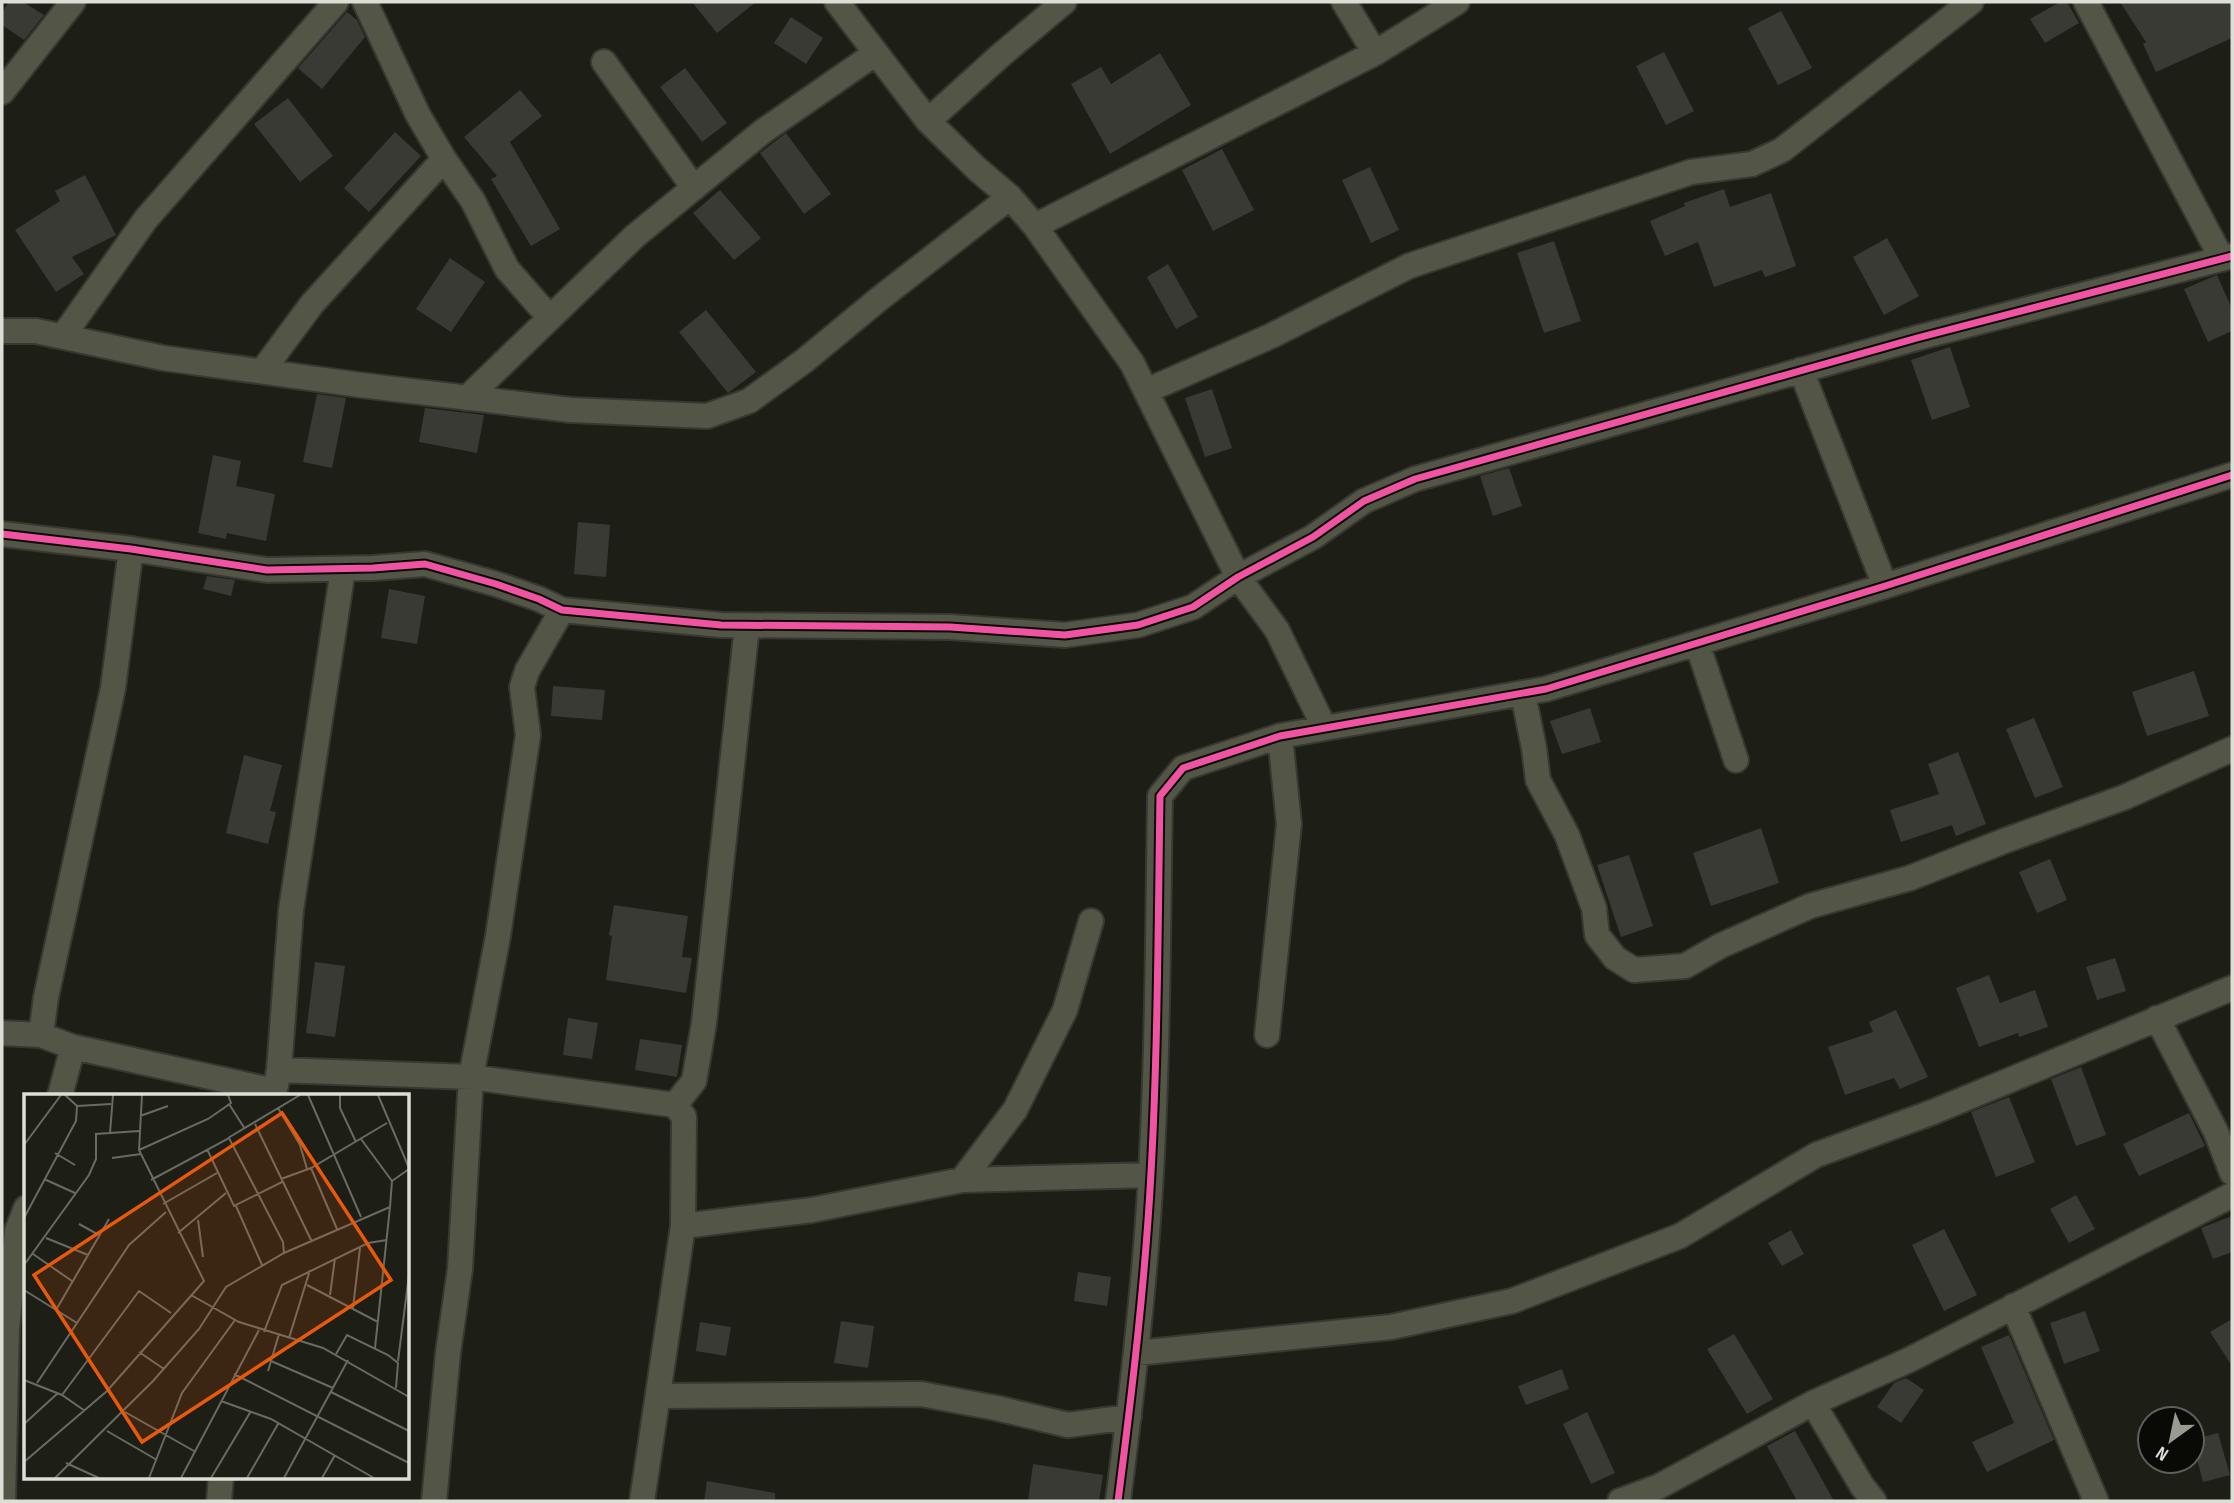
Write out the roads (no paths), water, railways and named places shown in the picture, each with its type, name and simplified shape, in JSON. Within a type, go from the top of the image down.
[{"type":"street","points":[[2,92],[73,2]]},
{"type":"street","points":[[63,336],[146,219],[336,2]]},
{"type":"street","points":[[365,2],[418,115],[473,201],[507,268],[550,318]]},
{"type":"street","points":[[837,2],[928,121],[1010,197],[1035,226],[1132,363],[1238,577],[1277,630],[1324,727]]},
{"type":"street","points":[[928,121],[1065,2]]},
{"type":"street","points":[[1344,2],[1375,52]]},
{"type":"street","points":[[1035,226],[1375,52],[1457,2]]},
{"type":"street","points":[[1146,391],[1271,336],[1409,266],[1691,172],[1752,164],[1782,150],[1971,2]]},
{"type":"street","points":[[2,534],[131,548],[267,570],[425,564],[496,584],[562,610],[721,625],[950,626],[1065,635],[1138,625],[1193,607],[1238,577],[1313,537],[1364,501],[1415,479],[1917,338],[2227,258],[2086,2]]},
{"type":"street","points":[[467,398],[635,236],[762,132],[876,53]]},
{"type":"street","points":[[604,62],[694,188]]},
{"type":"street","points":[[263,370],[312,304],[444,159]]},
{"type":"street","points":[[2,331],[36,331],[163,358],[467,398],[571,410],[707,416],[749,401],[804,361],[1010,197]]},
{"type":"street","points":[[1801,370],[1885,586]]},
{"type":"street","points":[[1118,1501],[1137,1353],[1151,1175],[1157,1031],[1160,796],[1183,768],[1280,736],[1546,689],[1885,586],[2232,475]]},
{"type":"street","points":[[41,1035],[46,997],[113,688],[131,548]]},
{"type":"street","points":[[276,1085],[292,910],[343,569]]},
{"type":"street","points":[[434,1501],[447,1353],[460,1269],[471,1077],[499,936],[528,735],[522,687],[527,671],[562,610]]},
{"type":"street","points":[[676,1105],[694,1082],[702,1034],[747,626]]},
{"type":"street","points":[[1697,643],[1736,760]]},
{"type":"street","points":[[1523,694],[1538,780],[1567,835],[1594,908],[1597,935],[1615,958],[1634,970],[1685,966],[1720,946],[1810,906],[1910,878],[2125,797],[2232,749]]},
{"type":"street","points":[[1267,1035],[1289,824],[1280,736]]},
{"type":"street","points":[[962,1180],[1015,1110],[1065,1010],[1091,921]]},
{"type":"street","points":[[1137,1353],[1391,1326],[1512,1301],[1679,1236],[1816,1156],[1933,1112],[2232,988]]},
{"type":"street","points":[[2157,1018],[2216,1132],[2232,1173]]},
{"type":"street","points":[[2,1033],[41,1035],[73,1047],[276,1085],[471,1077],[676,1105],[684,1116],[683,1226],[642,1501]]},
{"type":"street","points":[[60,1094],[73,1047]]},
{"type":"street","points":[[683,1226],[812,1210],[962,1180],[1151,1175]]},
{"type":"street","points":[[1620,1501],[1661,1494],[1813,1403],[1909,1360],[2232,1195]]},
{"type":"street","points":[[3,1501],[7,1328],[17,1231],[24,1213]]},
{"type":"street","points":[[2013,1306],[2096,1501]]},
{"type":"street","points":[[657,1396],[922,1394],[1068,1425],[1129,1417]]},
{"type":"street","points":[[1813,1403],[1874,1501]]},
{"type":"street","points":[[219,1501],[221,1478]]}]
